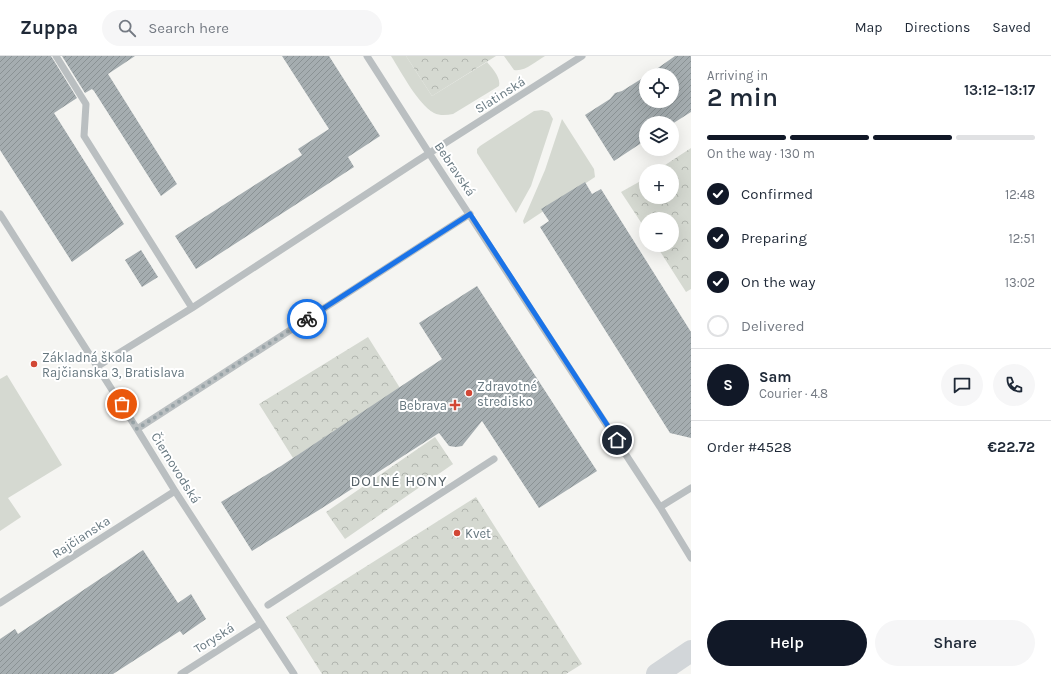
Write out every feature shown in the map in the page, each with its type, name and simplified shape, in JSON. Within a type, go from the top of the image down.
[{"type":"main road","points":[[657,674],[691,651]]},
{"type":"street","points":[[56,56],[86,104],[84,136],[192,308]]},
{"type":"street","name":"Bebravská","points":[[367,56],[660,507],[691,558]]},
{"type":"street","name":"Slatinská","points":[[98,366],[192,308],[582,56]]},
{"type":"street","name":"Čiernovodská","points":[[0,214],[98,366],[175,491],[294,674]]},
{"type":"street","points":[[137,429],[470,214]]},
{"type":"street","points":[[268,605],[494,460]]},
{"type":"street","points":[[660,507],[691,488]]},
{"type":"street","name":"Rajčianska","points":[[0,603],[175,491]]},
{"type":"street","name":"Toryská","points":[[181,674],[260,623]]},
{"type":"green space","points":[[391,56],[406,56],[432,96],[487,62],[499,79],[499,86],[453,114],[436,114],[416,95]]},
{"type":"green space","points":[[406,56],[496,56],[432,96]]},
{"type":"green space","points":[[504,56],[545,56],[526,68],[514,70]]},
{"type":"green space","points":[[542,110],[549,112],[553,119],[531,186],[516,213],[477,153],[477,149],[534,111]]},
{"type":"green space","points":[[562,119],[594,169],[595,177],[524,224],[523,221],[545,170]]},
{"type":"green space","points":[[691,148],[691,289],[686,292],[660,252],[679,252],[679,212],[639,212],[639,219],[621,192],[639,182],[639,204],[679,204],[679,164],[667,164]]},
{"type":"green space","points":[[368,337],[400,388],[293,458],[259,404]]},
{"type":"green space","points":[[7,375],[62,465],[8,498],[21,517],[0,531],[0,379]]},
{"type":"green space","points":[[435,437],[453,464],[345,539],[326,512]]},
{"type":"green space","points":[[476,497],[582,664],[566,674],[322,674],[286,617]]},
{"type":"building","points":[[0,56],[51,56],[77,98],[54,113],[124,224],[72,262],[0,150]]},
{"type":"building","points":[[62,56],[135,56],[108,74],[177,184],[161,196],[94,91],[92,89],[85,93]]},
{"type":"building","points":[[282,56],[329,56],[380,136],[348,157],[354,167],[196,269],[175,236],[302,155],[298,149],[329,129]]},
{"type":"building","points":[[675,56],[691,56],[691,112],[679,120],[679,116],[639,116],[639,145],[614,161],[585,115],[610,99],[615,93],[622,91],[639,80],[639,108],[679,108],[679,68],[658,68]]},
{"type":"building","points":[[585,182],[592,194],[601,189],[639,249],[639,252],[641,252],[691,332],[691,438],[670,433],[540,227],[549,221],[541,209]]},
{"type":"building","points":[[141,250],[158,277],[142,287],[125,260]]},
{"type":"building","name":"Zdravotné stredisko","points":[[477,286],[597,471],[539,508],[482,421],[462,446],[449,446],[439,433],[252,551],[221,502],[281,466],[442,359],[419,323]]},
{"type":"building","points":[[143,550],[178,603],[191,594],[206,619],[183,635],[180,631],[113,674],[0,674],[0,639],[15,629],[18,634]]},
{"type":"way so far","points":[[122,404],[137,429],[307,319]]},
{"type":"place","name":"Základná škola Rajčianska 3, Bratislava","points":[[34,364]]},
{"type":"place","name":"Zdravotné stredisko","points":[[469,393]]},
{"type":"place","name":"Bebrava","points":[[455,405]]},
{"type":"place","name":"Kvet","points":[[457,533]]},
{"type":"district","name":"DOLNÉ HONY","points":[[399,481]]},
{"type":"route","points":[[307,319],[470,214],[617,440]]}]
